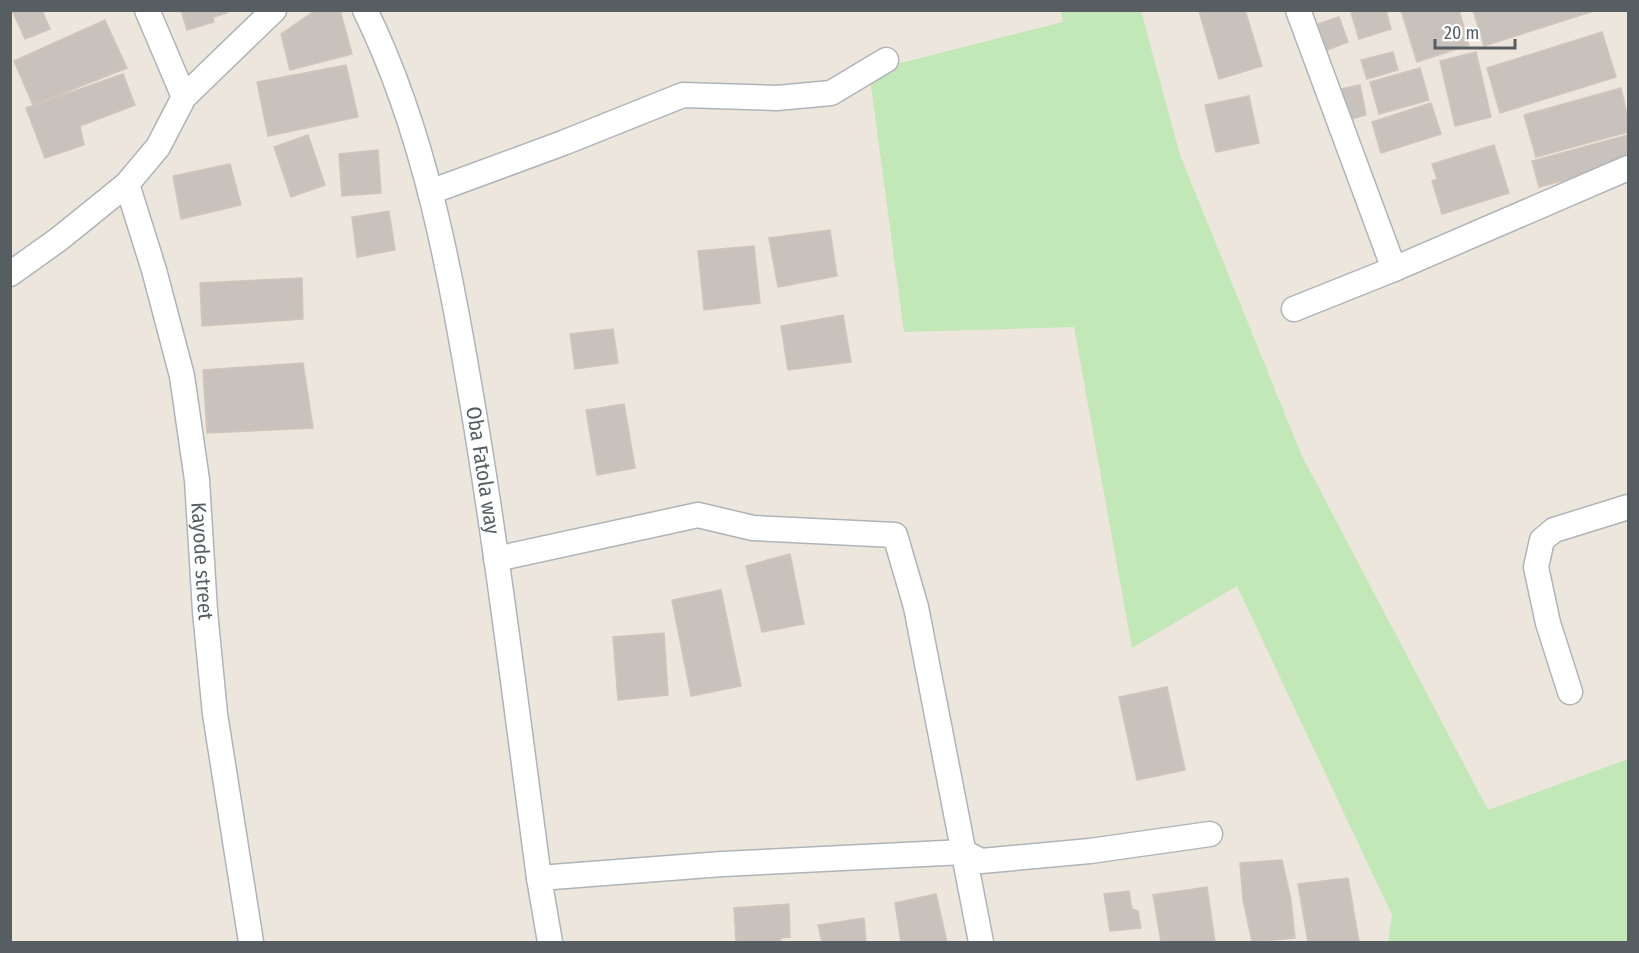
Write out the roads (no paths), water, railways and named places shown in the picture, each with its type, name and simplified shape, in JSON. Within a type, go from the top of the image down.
[{"type":"street","points":[[147,10],[184,97]]},
{"type":"street","points":[[10,274],[59,239],[127,184],[158,147],[184,97],[274,10]]},
{"type":"street","name":"Oba Fatola way","points":[[365,10],[401,93],[430,192],[458,316],[496,559],[539,878],[550,942]]},
{"type":"street","points":[[1298,10],[1394,269]]},
{"type":"street","points":[[430,192],[563,143],[683,95],[777,98],[831,93],[886,60]]},
{"type":"street","points":[[1294,309],[1394,269],[1629,168]]},
{"type":"street","name":"Kayode street","points":[[127,184],[154,270],[182,376],[197,480],[205,611],[215,714],[251,942]]},
{"type":"street","points":[[1570,692],[1548,623],[1536,567],[1542,540],[1554,530],[1629,507]]},
{"type":"street","points":[[496,559],[698,515],[753,528],[895,535],[916,608],[981,942]]},
{"type":"street","points":[[539,878],[722,864],[964,852],[981,861],[1090,851],[1210,834]]}]
